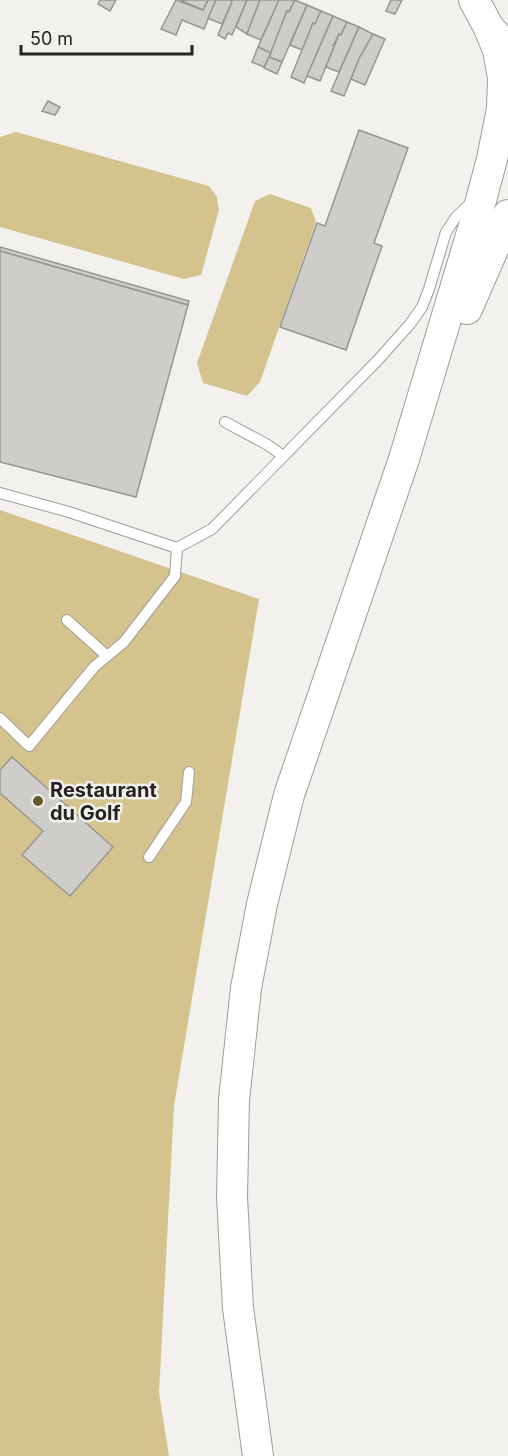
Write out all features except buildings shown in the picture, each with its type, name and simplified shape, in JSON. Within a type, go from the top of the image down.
[{"type":"main road","points":[[258,1456],[236,1286],[232,1197],[234,1100],[246,988],[262,904],[289,795],[404,459],[484,191],[499,130],[503,94],[502,64],[484,16]]},
{"type":"main road","points":[[404,459],[508,215]]},
{"type":"main road","points":[[251,1391],[271,1456]]},
{"type":"lane","points":[[0,493],[69,512],[177,548],[212,529],[410,324],[422,307],[429,290],[446,232],[456,217],[484,191]]},
{"type":"lane","points":[[225,422],[268,445],[283,456]]},
{"type":"lane","points":[[0,718],[29,746],[94,667],[124,642],[175,576],[177,548]]},
{"type":"lane","points":[[67,620],[106,656]]},
{"type":"lane","points":[[149,857],[186,801],[189,772]]},
{"type":"shaded area","points":[[16,132],[209,186],[217,197],[219,210],[201,275],[184,279],[0,227],[0,137]]},
{"type":"shaded area","points":[[270,194],[311,208],[316,222],[260,382],[247,396],[203,383],[197,363],[255,201]]},
{"type":"shaded area","points":[[0,510],[259,599],[174,1106],[159,1393],[169,1456],[0,1456]]},
{"type":"place","name":"Restaurant du Golf","points":[[38,801]]}]
